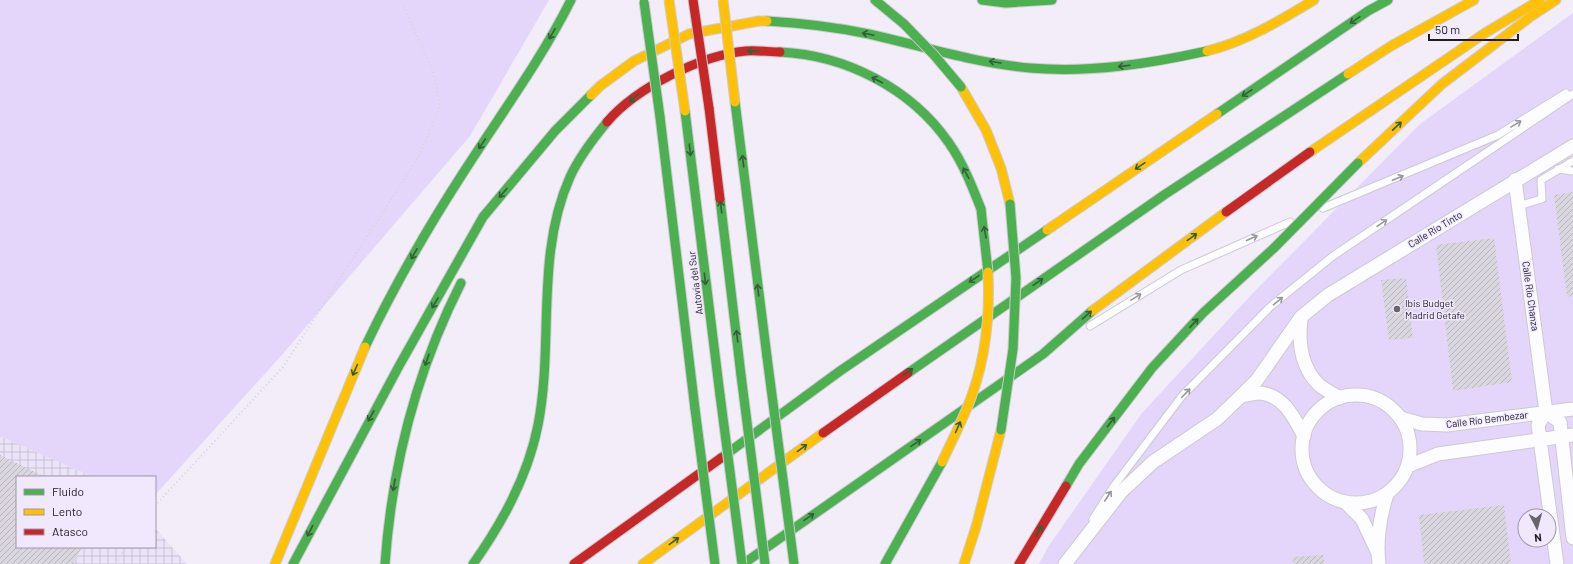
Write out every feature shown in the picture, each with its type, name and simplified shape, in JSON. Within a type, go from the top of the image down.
[{"type":"highway","points":[[275,564],[328,433],[363,353],[399,280],[440,207],[531,70],[571,0]]},
{"type":"highway","name":"Autovía del Sur","points":[[669,0],[685,111],[742,564]]},
{"type":"highway","points":[[693,0],[709,108],[765,564]]},
{"type":"highway","points":[[723,0],[794,564]]},
{"type":"highway","points":[[875,0],[904,24],[961,87],[986,130],[1001,168],[1010,204],[1016,278],[1013,349],[1001,430],[976,527],[964,564]]},
{"type":"highway","points":[[982,0],[1006,3],[1052,0]]},
{"type":"highway","points":[[293,564],[395,372],[483,217],[555,131],[600,86],[634,61],[689,34],[759,21],[808,23],[868,34],[974,59],[1029,68],[1092,70],[1163,61],[1222,47],[1278,22],[1314,0]]},
{"type":"highway","points":[[574,564],[840,371],[1368,11],[1388,0]]},
{"type":"highway","points":[[643,564],[867,401],[1164,194],[1391,46],[1474,0]]},
{"type":"highway","points":[[742,564],[1043,354],[1094,310],[1282,171],[1485,33],[1540,0]]},
{"type":"highway","points":[[1019,564],[1079,464],[1152,368],[1203,313],[1274,248],[1358,163],[1442,84],[1530,17],[1556,0]]},
{"type":"highway","points":[[644,1],[660,117],[715,564]]},
{"type":"highway","points":[[1163,61],[1228,34]]},
{"type":"highway","points":[[473,564],[492,539],[525,470],[537,426],[543,384],[547,291],[554,227],[566,185],[582,157],[604,125],[639,94],[690,66],[745,51],[796,52],[843,63],[886,85],[924,115],[948,142],[968,175],[981,209],[987,245],[989,282],[986,344],[973,395],[942,462],[885,564]]},
{"type":"highway","points":[[507,203],[555,131]]},
{"type":"highway","points":[[385,564],[392,498],[401,447],[415,395],[431,348],[466,273]]},
{"type":"street","name":"Calle Río Tinto","points":[[1064,564],[1121,492],[1152,462],[1217,419],[1257,380],[1301,317],[1328,295],[1573,146]]},
{"type":"street","name":"Calle Río Chanza","points":[[1515,180],[1546,412]]},
{"type":"street","points":[[1301,317],[1299,333],[1301,351],[1306,369],[1320,385],[1340,398]]},
{"type":"street","points":[[1241,396],[1260,393],[1278,399],[1291,413],[1304,436]]},
{"type":"street","points":[[1357,395],[1375,399],[1390,407],[1401,418],[1408,432],[1411,449],[1408,466],[1399,482],[1386,494],[1373,501],[1359,504],[1346,503],[1326,494],[1310,478],[1304,464],[1302,449],[1304,436],[1309,423],[1318,411],[1328,403],[1340,398],[1357,395]]},
{"type":"street","name":"Calle Río Bembezar","points":[[1401,418],[1422,424],[1447,425],[1573,409]]},
{"type":"street","points":[[1557,564],[1538,425],[1546,412],[1560,422],[1567,436],[1573,538]]},
{"type":"street","points":[[1408,466],[1438,454],[1567,436]]},
{"type":"street","points":[[1378,558],[1380,517],[1386,494]]},
{"type":"street","points":[[1346,503],[1362,520],[1378,558]]},
{"type":"lane","points":[[1043,354],[1181,270],[1262,233],[1498,135],[1573,89]]},
{"type":"lane","points":[[1064,564],[1114,486],[1182,396],[1271,306],[1333,256],[1573,94]]},
{"type":"lane","points":[[1518,206],[1542,200],[1541,180],[1558,169],[1573,162]]},
{"type":"lane","points":[[1558,169],[1573,171]]},
{"type":"path","points":[[156,505],[283,367],[419,156],[440,107],[434,74],[402,0]]},
{"type":"path","points":[[116,564],[125,548]]},
{"type":"shaded area","points":[[0,0],[549,0],[470,136],[281,356],[156,494],[156,476],[91,476],[0,436]]},
{"type":"shaded area","points":[[1573,13],[1573,564],[1039,564],[1048,547],[1142,413],[1252,294],[1420,124]]},
{"type":"shaded area","points":[[0,436],[91,476],[16,476],[16,548],[156,548],[156,529],[187,564],[0,564]]},
{"type":"building","points":[[1573,192],[1573,296],[1567,297],[1554,195]]},
{"type":"building","points":[[1494,238],[1512,382],[1453,391],[1436,245]]},
{"type":"building","name":"Ibis Budget Madrid Getafe","points":[[1406,278],[1413,338],[1389,340],[1381,280]]},
{"type":"building","points":[[0,455],[43,476],[16,476],[16,548],[81,548],[73,564],[0,564]]},
{"type":"building","points":[[1504,505],[1511,564],[1424,564],[1419,515]]},
{"type":"building","points":[[1323,555],[1325,564],[1293,564],[1293,557]]},
{"type":"traffic: fast","points":[[365,347],[400,279],[438,213],[534,65],[571,0]]},
{"type":"traffic: fast","points":[[875,0],[904,24]]},
{"type":"traffic: fast","points":[[982,0],[1006,3],[1052,0]]},
{"type":"traffic: fast","points":[[1217,114],[1368,11],[1388,0]]},
{"type":"traffic: fast","points":[[644,2],[660,117]]},
{"type":"traffic: fast","points":[[767,21],[818,26],[869,34],[949,54],[1009,66],[1030,68],[1075,69],[1119,66],[1163,60],[1207,51]]},
{"type":"traffic: fast","points":[[904,24],[934,55],[961,87]]},
{"type":"traffic: fast","points":[[780,52],[828,60],[852,68],[875,78],[916,106],[933,123],[949,143],[967,175],[981,209]]},
{"type":"traffic: fast","points":[[908,373],[1164,195],[1348,74]]},
{"type":"traffic: fast","points":[[293,564],[399,366],[483,217],[555,131],[591,95]]},
{"type":"traffic: fast","points":[[735,102],[767,357]]},
{"type":"traffic: fast","points":[[685,111],[720,395]]},
{"type":"traffic: fast","points":[[660,117],[695,409]]},
{"type":"traffic: fast","points":[[473,564],[494,532],[513,498],[534,444],[543,394],[547,300],[552,237],[559,207],[570,177],[582,155],[607,122]]},
{"type":"traffic: fast","points":[[1274,248],[1358,163]]},
{"type":"traffic: fast","points":[[720,199],[741,375]]},
{"type":"traffic: fast","points":[[1001,430],[1013,349],[1016,278],[1010,204]]},
{"type":"traffic: fast","points":[[981,209],[988,272]]},
{"type":"traffic: fast","points":[[721,458],[840,371],[1047,230]]},
{"type":"traffic: fast","points":[[1066,486],[1079,464],[1152,368],[1203,313],[1274,248]]},
{"type":"traffic: fast","points":[[385,564],[388,527],[400,455],[409,420],[431,351],[461,283]]},
{"type":"traffic: fast","points":[[743,564],[1043,354],[1092,311]]},
{"type":"traffic: fast","points":[[767,357],[794,564]]},
{"type":"traffic: fast","points":[[741,375],[765,564]]},
{"type":"traffic: fast","points":[[720,395],[742,564]]},
{"type":"traffic: fast","points":[[695,409],[715,564]]},
{"type":"traffic: fast","points":[[885,564],[942,462]]},
{"type":"traffic: slow","points":[[669,0],[685,111]]},
{"type":"traffic: slow","points":[[723,0],[735,102]]},
{"type":"traffic: slow","points":[[1207,51],[1249,36],[1276,23],[1314,0]]},
{"type":"traffic: slow","points":[[1348,74],[1391,46],[1474,0]]},
{"type":"traffic: slow","points":[[1310,152],[1485,33],[1540,0]]},
{"type":"traffic: slow","points":[[1358,163],[1442,84],[1530,17],[1556,0]]},
{"type":"traffic: slow","points":[[591,95],[600,86],[634,61],[689,34],[759,21],[767,21]]},
{"type":"traffic: slow","points":[[961,87],[986,130],[1001,168],[1010,204]]},
{"type":"traffic: slow","points":[[1047,230],[1217,114]]},
{"type":"traffic: slow","points":[[1092,311],[1226,212]]},
{"type":"traffic: slow","points":[[942,462],[969,404],[981,365],[988,319],[988,272]]},
{"type":"traffic: slow","points":[[275,564],[365,347]]},
{"type":"traffic: slow","points":[[964,564],[976,527],[1001,430]]},
{"type":"traffic: slow","points":[[643,564],[823,433]]},
{"type":"traffic: jam","points":[[693,0],[709,108]]},
{"type":"traffic: jam","points":[[607,122],[619,109],[635,97],[670,75],[690,66],[709,59],[746,51],[780,52]]},
{"type":"traffic: jam","points":[[709,108],[720,199]]},
{"type":"traffic: jam","points":[[1226,212],[1310,152]]},
{"type":"traffic: jam","points":[[823,433],[908,373]]},
{"type":"traffic: jam","points":[[574,564],[721,458]]},
{"type":"traffic: jam","points":[[1019,564],[1066,486]]},
{"type":"place","name":"Ibis Budget Madrid Getafe","points":[[1397,309]]}]
